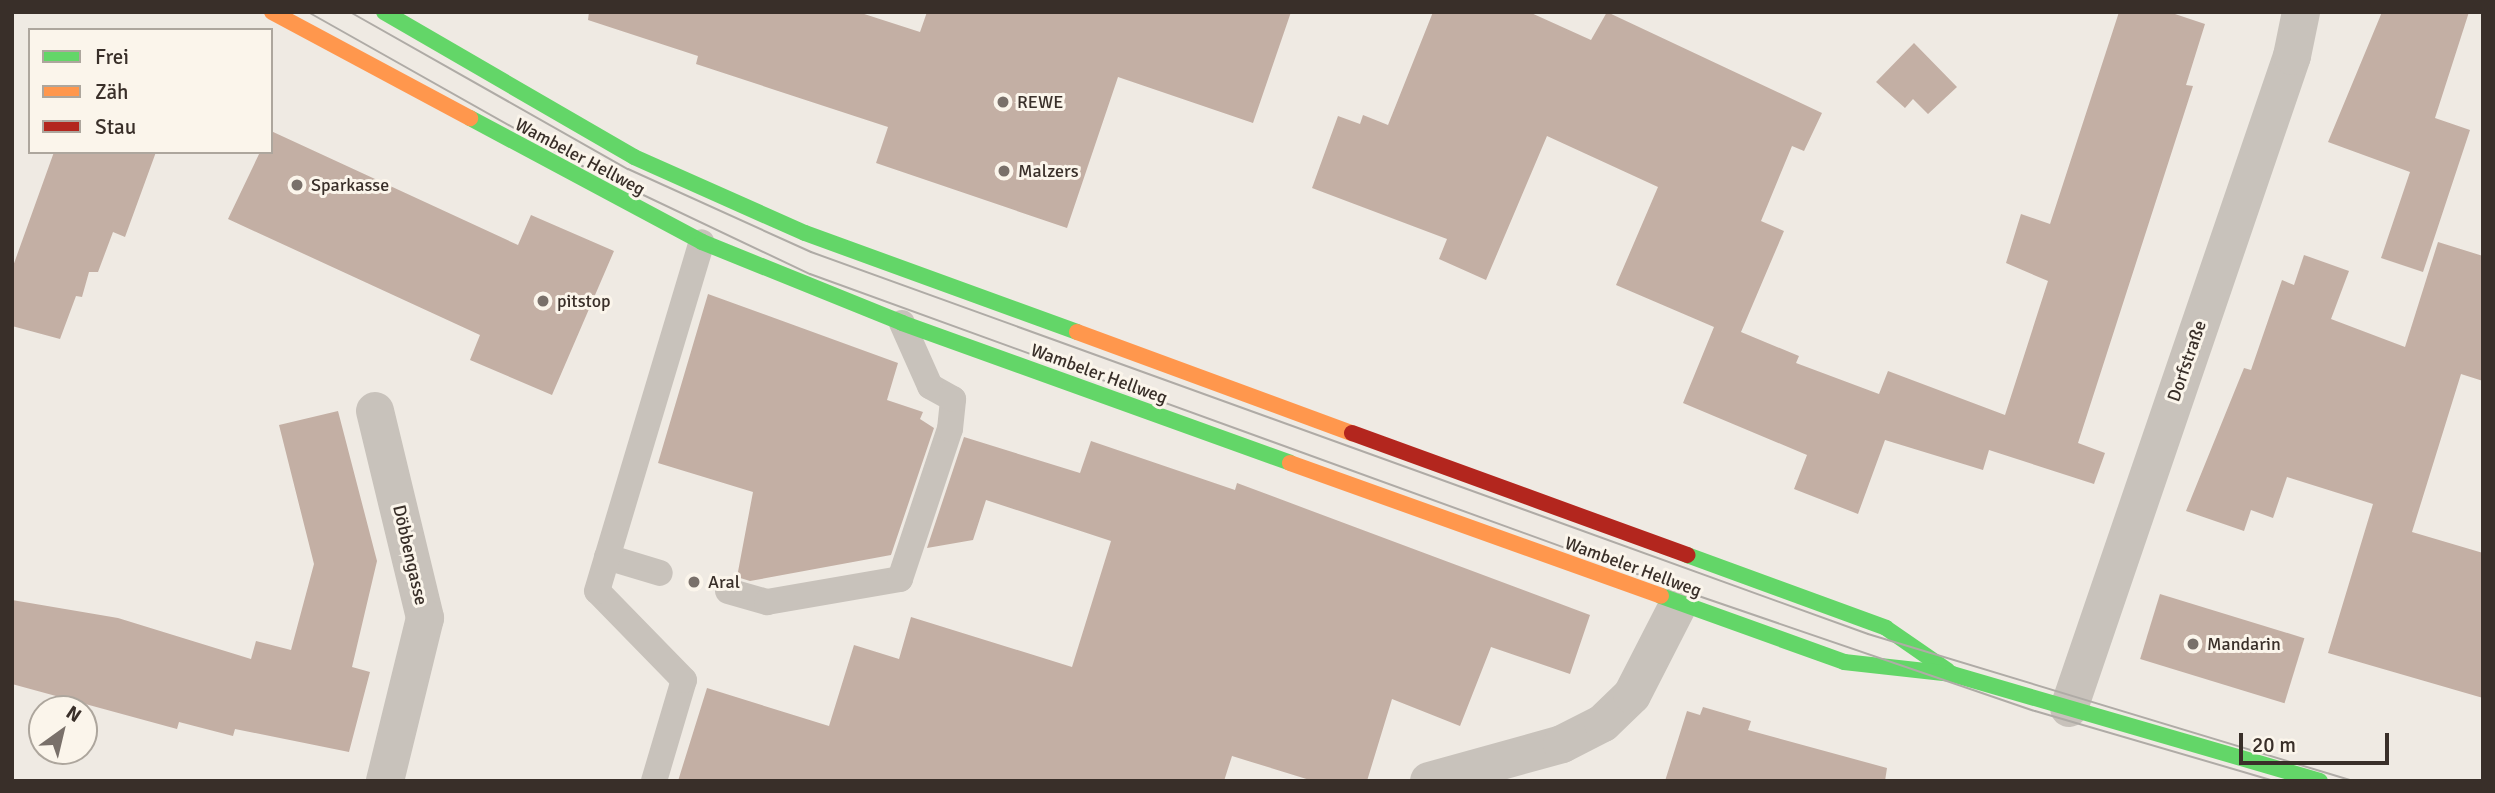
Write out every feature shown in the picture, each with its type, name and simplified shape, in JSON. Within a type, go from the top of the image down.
[{"type":"main road","name":"Wambeler Hellweg","points":[[272,12],[702,242],[902,323],[1844,663],[1952,674],[2320,781]]},
{"type":"main road","name":"Wambeler Hellweg","points":[[384,12],[634,156],[805,233],[1886,628],[1952,674]]},
{"type":"street","name":"Dorfstraße","points":[[2069,708],[2292,56],[2301,12]]},
{"type":"street","name":"Döbbengasse","points":[[375,411],[425,618],[385,781]]},
{"type":"street","points":[[1429,781],[1562,744],[1603,723],[1632,695],[1678,605]]},
{"type":"lane","points":[[654,781],[684,680],[597,591],[702,242]]},
{"type":"lane","points":[[728,591],[767,602],[900,579],[950,429],[953,400],[930,386],[902,323]]},
{"type":"lane","points":[[607,557],[660,573]]},
{"type":"building","points":[[589,12],[858,12],[920,32],[927,12],[1291,12],[1253,123],[1118,77],[1067,228],[876,163],[888,127],[696,64],[698,56],[588,20]]},
{"type":"building","points":[[1433,12],[1529,12],[1591,40],[1607,12],[1822,113],[1804,151],[1792,146],[1761,221],[1784,231],[1741,332],[1799,356],[1796,363],[1879,394],[1888,371],[2005,415],[2048,281],[2006,263],[2021,214],[2050,224],[2119,12],[2169,12],[2205,24],[2186,85],[2193,86],[2078,443],[2105,453],[2094,484],[1989,450],[1983,470],[1885,440],[1858,514],[1794,489],[1807,455],[1683,403],[1714,327],[1616,285],[1658,187],[1547,136],[1486,280],[1439,259],[1447,239],[1312,188],[1338,116],[1360,124],[1363,115],[1388,125]]},
{"type":"building","points":[[2382,12],[2469,12],[2435,118],[2470,130],[2423,272],[2381,258],[2410,172],[2328,142]]},
{"type":"building","points":[[1914,43],[1957,87],[1928,114],[1913,99],[1905,108],[1876,82]]},
{"type":"building","points":[[273,132],[518,245],[531,215],[614,251],[552,395],[470,360],[480,335],[228,219],[259,154],[273,154]]},
{"type":"building","points":[[53,154],[155,154],[125,237],[113,232],[98,272],[89,272],[82,297],[76,296],[60,339],[12,326],[12,269]]},
{"type":"building","points":[[2438,242],[2483,256],[2483,381],[2461,374],[2412,532],[2483,553],[2483,698],[2328,653],[2373,504],[2287,477],[2273,518],[2251,510],[2244,531],[2186,511],[2244,368],[2251,370],[2282,280],[2294,285],[2304,255],[2349,271],[2331,319],[2405,347]]},
{"type":"building","points":[[708,294],[898,363],[887,400],[923,412],[920,419],[934,428],[891,555],[750,581],[737,577],[753,492],[658,463]]},
{"type":"building","points":[[338,411],[377,561],[352,667],[370,672],[349,752],[235,729],[233,736],[179,722],[177,729],[98,707],[98,695],[52,695],[12,684],[12,600],[118,618],[251,659],[256,641],[291,650],[314,564],[279,425]]},
{"type":"building","points":[[964,437],[1080,473],[1091,441],[1235,490],[1237,483],[1590,615],[1570,674],[1491,647],[1460,726],[1392,699],[1367,781],[1313,781],[1232,756],[1224,781],[678,781],[707,688],[829,726],[854,645],[899,659],[911,617],[1072,667],[1111,541],[986,500],[973,540],[927,548]]},
{"type":"building","points":[[2160,594],[2304,638],[2285,703],[2140,659]]},
{"type":"building","points":[[1703,707],[1751,721],[1748,730],[1887,768],[1885,781],[1665,781],[1687,711],[1700,715]]},
{"type":"tram line","points":[[308,12],[576,163],[810,274],[1684,591],[2035,711],[2275,781]]},
{"type":"tram line","points":[[350,12],[628,169],[811,252],[1868,634],[2353,781]]},
{"type":"traffic: fast","points":[[384,12],[634,157],[805,233],[1077,332]]},
{"type":"traffic: fast","points":[[470,118],[702,242],[902,323],[1290,463]]},
{"type":"traffic: fast","points":[[1687,555],[1886,628],[1948,671]]},
{"type":"traffic: fast","points":[[1661,596],[1844,662],[1952,674],[2320,781]]},
{"type":"traffic: slow","points":[[272,12],[470,118]]},
{"type":"traffic: slow","points":[[1077,332],[1352,433]]},
{"type":"traffic: slow","points":[[1290,463],[1661,596]]},
{"type":"traffic: jam","points":[[1352,433],[1687,555]]},
{"type":"place","name":"REWE","points":[[1003,102]]},
{"type":"place","name":"Malzers","points":[[1004,171]]},
{"type":"place","name":"Sparkasse","points":[[297,185]]},
{"type":"place","name":"pitstop","points":[[543,301]]},
{"type":"place","name":"Aral","points":[[694,582]]},
{"type":"place","name":"Mandarin","points":[[2193,644]]}]
